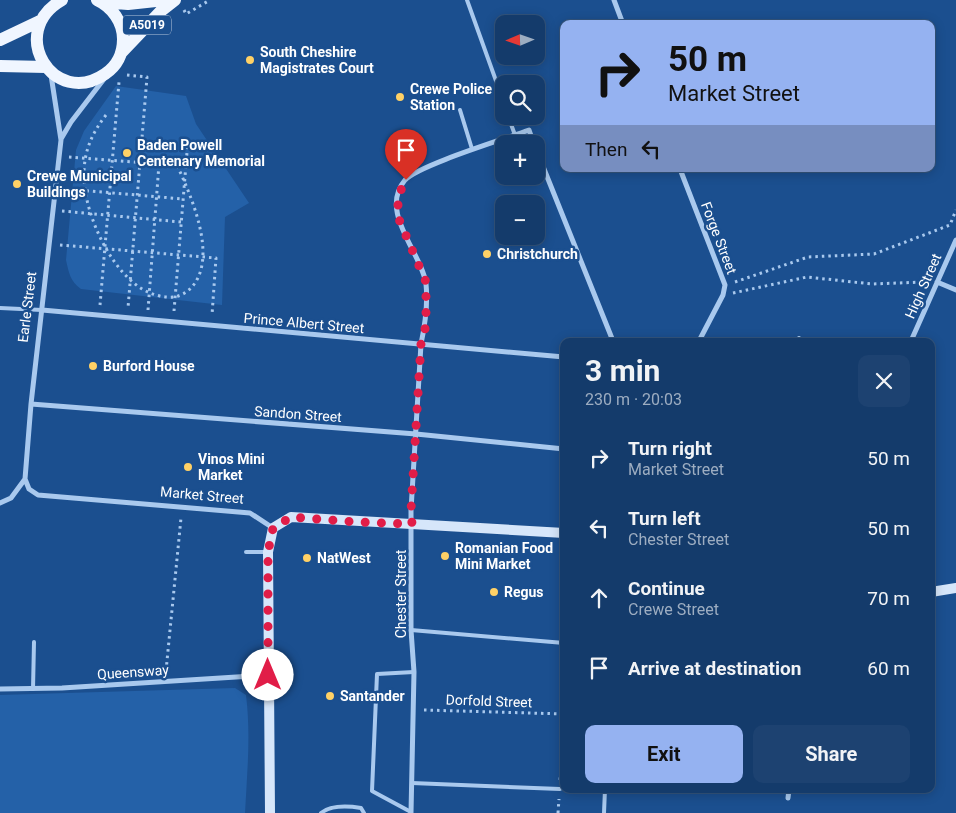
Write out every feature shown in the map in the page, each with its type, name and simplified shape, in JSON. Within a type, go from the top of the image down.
[{"type":"main road","points":[[62,0],[52,4],[40,21],[36,42],[41,60],[48,69],[70,82],[85,83],[97,80],[111,70],[121,53],[123,38],[119,22],[114,13],[99,1]]},
{"type":"main road","name":"A5019","points":[[99,1],[128,4],[164,0]]},
{"type":"main road","name":"A5019","points":[[121,53],[161,11],[179,4]]},
{"type":"main road","points":[[0,40],[40,21]]},
{"type":"main road","points":[[0,66],[48,69]]},
{"type":"street","points":[[614,0],[622,20]]},
{"type":"street","name":"Earle Street","points":[[25,478],[31,404],[61,140],[48,69]]},
{"type":"street","name":"Earle Street","points":[[61,140],[71,122],[111,70]]},
{"type":"street","name":"Chester Street","points":[[515,135],[529,130],[531,135]]},
{"type":"street","name":"Chester Street","points":[[411,813],[414,672],[411,630],[411,510],[421,344],[426,325],[426,282],[398,217],[398,196],[406,180],[414,174],[495,142]]},
{"type":"street","points":[[545,171],[612,338]]},
{"type":"street","name":"Forge Street","points":[[681,172],[725,285],[723,295],[701,338]]},
{"type":"street","name":"High Street","points":[[912,338],[956,240]]},
{"type":"street","points":[[937,282],[956,290]]},
{"type":"street","name":"Prince Albert Street","points":[[42,310],[560,358]]},
{"type":"street","name":"Sandon Street","points":[[31,404],[416,434],[560,449]]},
{"type":"street","points":[[0,503],[11,498],[25,478]]},
{"type":"street","name":"Market Street","points":[[25,478],[29,489],[38,494],[250,513],[273,528]]},
{"type":"street","points":[[270,813],[268,552],[273,528],[291,517],[560,533]]},
{"type":"street","points":[[935,591],[956,588]]},
{"type":"street","name":"Queensway","points":[[0,689],[268,675]]},
{"type":"street","points":[[788,798],[789,793]]},
{"type":"lane","points":[[467,0],[495,78]]},
{"type":"lane","points":[[460,110],[472,150]]},
{"type":"lane","points":[[511,125],[515,135]]},
{"type":"lane","points":[[0,308],[42,310]]},
{"type":"lane","points":[[246,552],[268,552]]},
{"type":"lane","points":[[411,630],[560,643]]},
{"type":"lane","points":[[33,688],[34,642]]},
{"type":"lane","points":[[411,813],[372,791],[377,674],[414,672]]},
{"type":"lane","points":[[412,783],[560,788]]},
{"type":"lane","points":[[604,813],[605,793]]},
{"type":"lane","points":[[321,813],[329,808],[361,808],[364,813]]},
{"type":"path","points":[[179,4],[186,14],[210,0]]},
{"type":"path","points":[[100,316],[120,74],[146,77],[128,318]]},
{"type":"path","points":[[106,115],[94,131],[85,158],[85,190],[92,214],[105,248],[115,264],[149,292],[175,297],[186,293],[194,284],[202,257],[202,237],[194,204],[177,165]]},
{"type":"path","points":[[173,322],[188,140]]},
{"type":"path","points":[[59,156],[186,166]]},
{"type":"path","points":[[147,320],[159,164]]},
{"type":"path","points":[[56,188],[183,199]]},
{"type":"path","points":[[54,210],[181,222]]},
{"type":"path","points":[[725,285],[808,257],[874,254],[950,225],[956,210]]},
{"type":"path","points":[[50,244],[216,258],[211,326]]},
{"type":"path","points":[[723,295],[807,277],[872,284],[937,282]]},
{"type":"path","points":[[166,680],[182,507]]},
{"type":"path","name":"Dorfold Street","points":[[413,710],[560,714]]},
{"type":"path","points":[[558,813],[560,788]]},
{"type":"shaded area","points":[[116,86],[186,96],[196,124],[249,203],[225,217],[222,305],[81,289],[70,276],[66,260],[76,150],[84,131]]},
{"type":"shaded area","points":[[235,688],[246,695],[248,754],[245,813],[0,813],[0,695]]},
{"type":"place","name":"South Cheshire Magistrates Court","points":[[250,60]]},
{"type":"place","name":"Crewe Police Station","points":[[400,97]]},
{"type":"place","name":"Baden Powell Centenary Memorial","points":[[127,153]]},
{"type":"place","name":"Crewe Municipal Buildings","points":[[17,184]]},
{"type":"place","name":"Christchurch","points":[[487,254]]},
{"type":"place","name":"Burford House","points":[[93,366]]},
{"type":"place","name":"Vinos Mini Market","points":[[188,467]]},
{"type":"place","name":"Romanian Food Mini Market","points":[[445,556]]},
{"type":"place","name":"NatWest","points":[[307,558]]},
{"type":"place","name":"Regus","points":[[494,592]]},
{"type":"place","name":"Santander","points":[[330,696]]},
{"type":"route","points":[[268,675],[268,552],[273,528],[281,521],[291,517],[412,524],[411,510],[421,344],[426,325],[426,282],[398,217],[398,196],[406,180]]}]
